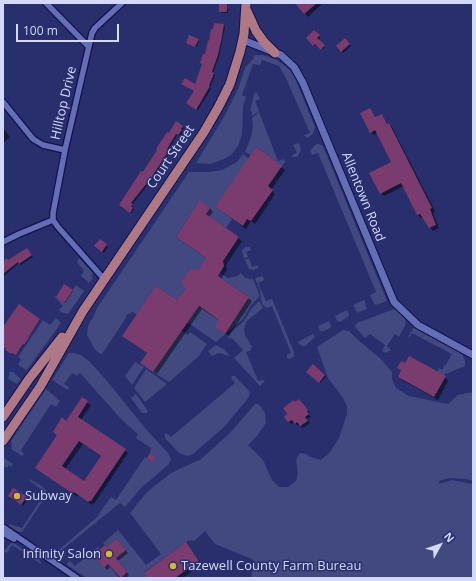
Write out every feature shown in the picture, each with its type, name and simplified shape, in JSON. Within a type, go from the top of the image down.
[{"type":"main road","name":"Court Street","points":[[3,441],[40,387],[83,311],[215,114],[230,84],[237,65],[243,40],[246,5]]},
{"type":"main road","points":[[246,5],[256,32],[275,53]]},
{"type":"main road","name":"Court Street","points":[[3,416],[29,379],[83,311]]},
{"type":"street","points":[[46,3],[88,46]]},
{"type":"street","name":"Hilltop Drive","points":[[53,220],[65,150],[88,46],[93,30],[122,3]]},
{"type":"street","name":"Allentown Road","points":[[243,40],[281,55],[294,67],[303,83],[394,302],[418,325],[473,356]]},
{"type":"street","points":[[3,102],[33,139],[43,145],[65,150]]},
{"type":"street","points":[[3,242],[53,220],[104,279]]},
{"type":"street","points":[[3,527],[77,578]]},
{"type":"street","points":[[3,533],[34,549]]},
{"type":"shaded area","points":[[263,55],[277,60],[290,70],[294,76],[315,127],[313,134],[307,138],[304,135],[310,133],[285,76],[279,66],[262,60],[260,65],[253,64],[242,95],[246,97],[243,107],[242,134],[238,146],[231,155],[224,159],[210,164],[196,163],[224,117],[238,89],[245,68],[254,58],[253,56]]},
{"type":"shaded area","points":[[255,92],[260,99],[255,101],[259,111],[252,116],[252,111],[250,111]]},
{"type":"shaded area","points":[[259,112],[278,161],[284,159],[285,162],[282,166],[256,147],[251,155],[245,152],[251,137],[253,127],[252,118]]},
{"type":"shaded area","points":[[299,143],[301,150],[299,154],[297,157],[292,157],[292,155],[297,153],[293,145]]},
{"type":"shaded area","points":[[318,144],[323,146],[387,301],[376,305],[374,304],[370,295],[376,292],[318,153],[312,155],[310,151],[315,145]]},
{"type":"shaded area","points":[[243,154],[249,159],[215,207],[232,219],[226,228],[206,214],[209,207],[200,201],[176,237],[206,258],[189,290],[183,292],[177,300],[156,286],[137,315],[133,312],[126,315],[126,318],[102,354],[99,353],[94,348],[87,335],[88,326],[97,308],[189,172],[210,172],[222,170],[237,162]]},
{"type":"shaded area","points":[[246,247],[250,247],[251,250],[246,252],[248,257],[244,259],[242,250]]},
{"type":"shaded area","points":[[79,258],[93,273],[91,275],[93,278],[89,283],[81,276],[84,271],[77,262]]},
{"type":"shaded area","points":[[249,258],[252,267],[258,265],[258,268],[253,270],[249,269],[245,260]]},
{"type":"shaded area","points":[[220,273],[228,278],[238,276],[241,273],[245,278],[253,279],[259,297],[251,305],[243,319],[216,342],[187,322],[192,302],[219,320],[216,327],[225,333],[248,296],[218,276]]},
{"type":"shaded area","points":[[263,276],[264,280],[258,283],[266,301],[272,299],[294,352],[294,356],[290,359],[287,358],[287,355],[291,353],[272,306],[267,308],[263,305],[261,300],[260,290],[255,278]]},
{"type":"shaded area","points":[[76,285],[84,291],[68,314],[61,312],[59,310],[63,306],[54,296],[64,303]]},
{"type":"shaded area","points":[[364,300],[367,309],[357,313],[353,305]]},
{"type":"shaded area","points":[[258,302],[260,302],[263,308],[247,321],[244,329],[245,335],[252,347],[250,351],[246,352],[258,381],[265,381],[260,386],[234,358],[243,350],[232,338],[230,339],[227,336],[244,321],[251,309]]},
{"type":"shaded area","points":[[394,309],[405,319],[406,323],[399,337],[395,334],[387,346],[391,350],[386,353],[382,351],[385,345],[370,334],[365,338],[355,327],[357,323]]},
{"type":"shaded area","points":[[347,310],[349,315],[348,317],[340,322],[337,321],[335,316]]},
{"type":"shaded area","points":[[56,318],[61,323],[27,370],[18,365],[21,359],[18,357],[43,320],[50,325]]},
{"type":"shaded area","points":[[329,321],[331,326],[330,328],[320,331],[318,326]]},
{"type":"shaded area","points":[[413,328],[417,328],[462,354],[465,361],[465,366],[443,375],[437,372],[439,368],[442,370],[452,354],[412,333],[409,338],[408,337]]},
{"type":"shaded area","points":[[343,330],[349,331],[380,358],[392,372],[392,379],[396,388],[409,396],[448,404],[458,395],[473,392],[473,481],[449,478],[439,481],[439,484],[452,480],[473,484],[473,578],[251,578],[255,562],[252,559],[215,544],[205,531],[194,541],[189,540],[144,572],[148,578],[121,578],[127,572],[116,558],[126,550],[117,539],[107,547],[103,543],[118,530],[146,565],[161,554],[130,513],[147,492],[171,473],[201,459],[230,433],[255,404],[258,404],[265,413],[266,423],[257,436],[248,445],[263,460],[272,480],[279,487],[288,487],[296,481],[298,473],[296,460],[300,453],[321,460],[330,452],[339,438],[347,414],[347,406],[328,378],[317,347]]},
{"type":"shaded area","points":[[181,331],[188,335],[190,332],[207,344],[198,357],[169,382],[153,372]]},
{"type":"shaded area","points":[[313,334],[315,337],[305,346],[299,344],[298,342]]},
{"type":"shaded area","points":[[216,345],[225,350],[230,356],[219,353],[212,356],[208,351]]},
{"type":"shaded area","points":[[69,353],[81,355],[90,362],[168,453],[171,459],[168,465],[141,488],[125,507],[120,503],[62,550],[65,556],[59,559],[53,555],[96,518],[111,497],[116,500],[145,457],[153,462],[156,457],[150,453],[151,448],[136,438],[138,434],[122,420],[80,373],[77,376],[72,373],[64,384],[69,387],[68,390],[52,380]]},
{"type":"shaded area","points":[[135,362],[144,367],[132,385],[125,376]]},
{"type":"shaded area","points":[[146,369],[167,384],[145,402],[134,388]]},
{"type":"shaded area","points":[[10,372],[13,372],[21,379],[17,384],[8,379]]},
{"type":"shaded area","points":[[232,376],[235,376],[250,392],[249,397],[224,427],[193,454],[187,456],[179,453],[165,438],[165,434],[166,433],[171,437],[235,383],[231,378]]},
{"type":"shaded area","points":[[46,389],[60,401],[56,407],[51,404],[21,450],[24,454],[22,456],[11,449],[11,441]]},
{"type":"shaded area","points":[[136,394],[148,411],[146,413],[142,413],[131,398]]},
{"type":"shaded area","points":[[4,458],[13,464],[11,467],[9,465],[7,468],[3,466]]},
{"type":"shaded area","points":[[30,479],[43,487],[48,493],[22,532],[19,532],[9,526],[9,524],[22,528],[44,495],[40,492],[42,490],[29,480]]},
{"type":"shaded area","points":[[12,542],[39,559],[41,564],[12,545],[7,553],[4,551]]},
{"type":"shaded area","points":[[98,547],[101,552],[95,557],[104,568],[108,564],[119,578],[87,578],[67,565],[70,561],[75,566]]},
{"type":"building","points":[[219,3],[227,3],[227,12],[219,12]]},
{"type":"building","points":[[295,3],[317,3],[304,14]]},
{"type":"building","points":[[214,23],[224,24],[222,37],[212,72],[214,73],[210,86],[196,110],[186,103],[194,91],[181,84],[185,78],[195,84],[202,64],[200,63],[203,54],[205,54],[211,29],[213,29]]},
{"type":"building","points":[[314,30],[320,35],[317,38],[325,45],[321,50],[315,44],[313,46],[306,38]]},
{"type":"building","points":[[189,35],[199,39],[195,47],[186,43]]},
{"type":"building","points":[[345,38],[350,44],[341,52],[336,46]]},
{"type":"building","points":[[370,108],[375,117],[382,114],[387,124],[389,123],[432,208],[430,209],[436,225],[429,228],[420,214],[417,215],[401,183],[380,194],[369,173],[391,162],[375,130],[370,133],[360,113]]},
{"type":"building","points":[[176,121],[183,126],[181,129],[182,130],[178,135],[176,134],[167,149],[169,150],[148,183],[131,203],[133,204],[131,206],[133,208],[130,213],[119,205],[141,171],[143,172],[167,132],[169,133]]},
{"type":"building","points":[[256,147],[282,166],[268,186],[273,190],[251,221],[247,219],[243,226],[215,207]]},
{"type":"building","points":[[200,200],[210,208],[206,214],[239,237],[223,261],[224,266],[218,276],[249,297],[225,334],[215,327],[219,320],[199,306],[153,372],[140,363],[147,353],[122,336],[156,286],[177,300],[186,288],[183,286],[182,281],[190,270],[195,269],[198,271],[206,258],[176,237]]},
{"type":"building","points":[[100,239],[107,244],[102,252],[94,246]]},
{"type":"building","points":[[27,248],[32,255],[19,264],[18,262],[3,274],[3,262],[7,258],[8,260]]},
{"type":"building","points":[[64,284],[73,290],[64,303],[56,297]]},
{"type":"building","points":[[19,304],[40,319],[29,338],[16,355],[11,354],[3,347],[3,327]]},
{"type":"building","points":[[409,356],[446,376],[434,397],[398,377],[401,370],[397,368],[401,361],[405,363]]},
{"type":"building","points":[[313,364],[325,375],[319,383],[306,372]]},
{"type":"building","points":[[82,397],[88,401],[78,417],[126,449],[91,501],[88,502],[74,492],[73,494],[35,468],[57,435],[53,432],[62,417],[66,421]],"holes":[[[79,441],[101,456],[84,481],[62,466]]]},
{"type":"building","points":[[299,399],[308,410],[307,411],[309,414],[305,417],[308,421],[300,426],[297,422],[295,424],[292,420],[288,422],[284,417],[287,414],[283,408],[294,400],[295,402]]},
{"type":"building","points":[[150,453],[156,457],[153,462],[147,458]]},
{"type":"building","points":[[14,488],[27,497],[21,505],[8,496]]},
{"type":"building","points":[[117,539],[126,550],[116,558],[127,572],[121,578],[108,564],[104,568],[95,557],[101,552],[99,550],[105,545],[107,547]]},
{"type":"building","points":[[186,542],[199,561],[175,578],[148,578],[144,573]]},
{"type":"place","name":"Subway","points":[[17,496]]},
{"type":"place","name":"Infinity Salon","points":[[109,554]]},
{"type":"place","name":"Tazewell County Farm Bureau","points":[[173,566]]}]
